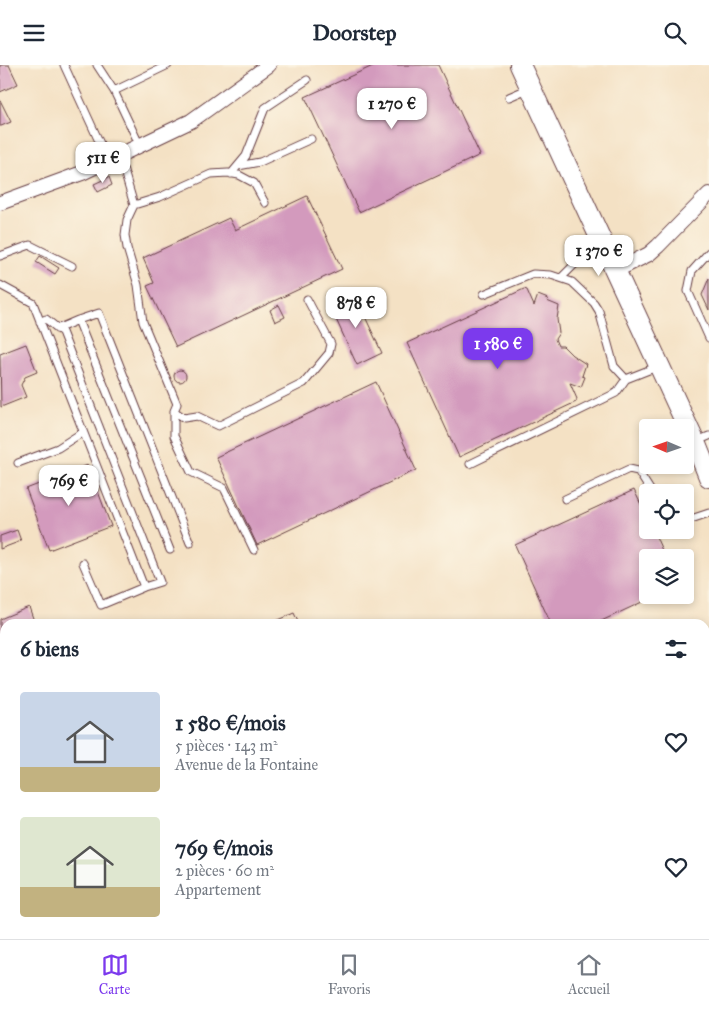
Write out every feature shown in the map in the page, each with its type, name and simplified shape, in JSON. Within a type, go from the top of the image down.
[{"type":"street","points":[[0,203],[82,173],[191,121],[269,65]]},
{"type":"street","points":[[520,65],[659,366],[702,439],[709,477]]},
{"type":"street","points":[[615,271],[649,254],[658,247],[709,194]]},
{"type":"lane","points":[[64,65],[113,159],[124,171],[134,205],[126,220],[125,235],[127,248],[138,285],[143,322],[177,404],[174,411],[174,436],[191,472],[224,488],[254,550]]},
{"type":"lane","points":[[97,65],[114,91],[140,146]]},
{"type":"lane","points":[[104,65],[104,76]]},
{"type":"lane","points":[[114,91],[168,65]]},
{"type":"lane","points":[[231,174],[246,156],[265,108],[307,80]]},
{"type":"lane","points":[[509,97],[530,88]]},
{"type":"lane","points":[[238,166],[260,162],[311,139]]},
{"type":"lane","points":[[134,205],[160,197],[211,174],[239,175],[254,183],[265,203]]},
{"type":"lane","points":[[0,256],[30,245],[72,266]]},
{"type":"lane","points":[[561,279],[576,263],[605,248]]},
{"type":"lane","points":[[709,252],[692,271],[688,291],[709,337]]},
{"type":"lane","points":[[484,294],[533,274],[551,275],[572,283],[600,311],[614,366],[626,379]]},
{"type":"lane","points":[[0,285],[33,303],[144,587]]},
{"type":"lane","points":[[174,411],[184,417],[197,416],[218,426],[304,383],[329,353],[331,345],[307,299]]},
{"type":"lane","points":[[57,329],[99,313],[190,543]]},
{"type":"lane","points":[[40,322],[46,319],[62,332],[160,582],[101,605],[83,563]]},
{"type":"lane","points":[[78,320],[170,550]]},
{"type":"lane","points":[[470,463],[616,393],[626,379],[659,366]]},
{"type":"lane","points":[[18,463],[58,448],[83,432]]},
{"type":"lane","points":[[564,499],[629,469],[638,471],[646,484]]},
{"type":"lane","points":[[694,518],[709,513]]},
{"type":"building","points":[[0,65],[9,65],[18,84],[0,92]]},
{"type":"building","points":[[375,65],[438,65],[480,155],[359,212],[305,97]]},
{"type":"building","points":[[0,100],[11,122],[1,126],[0,126]]},
{"type":"building","points":[[109,177],[112,185],[98,192],[94,184]]},
{"type":"building","points":[[307,196],[342,269],[176,347],[147,286],[154,283],[143,258],[229,218],[235,230]]},
{"type":"building","points":[[40,256],[59,268],[55,274],[36,262]]},
{"type":"building","points":[[709,278],[709,310],[702,295]]},
{"type":"building","points":[[524,289],[527,290],[534,306],[538,295],[559,306],[557,319],[559,333],[555,339],[558,346],[563,346],[572,355],[586,364],[582,376],[585,377],[581,387],[570,383],[577,399],[576,402],[459,457],[407,343]]},
{"type":"building","points":[[354,293],[382,353],[357,365],[329,304]]},
{"type":"building","points":[[279,305],[285,317],[275,322],[270,310]]},
{"type":"building","points":[[26,344],[37,372],[25,377],[21,385],[26,397],[1,407],[0,354]]},
{"type":"building","points":[[180,370],[186,376],[180,382],[174,376]]},
{"type":"building","points":[[376,382],[416,470],[257,545],[216,457]]},
{"type":"building","points":[[88,465],[111,526],[49,550],[26,489]]},
{"type":"building","points":[[634,490],[639,500],[639,539],[657,539],[661,549],[639,549],[639,603],[606,619],[549,619],[515,545]]},
{"type":"building","points":[[17,530],[21,541],[0,549],[0,536]]},
{"type":"building","points":[[29,607],[33,619],[0,619]]},
{"type":"building","points":[[294,613],[297,619],[280,619]]}]
